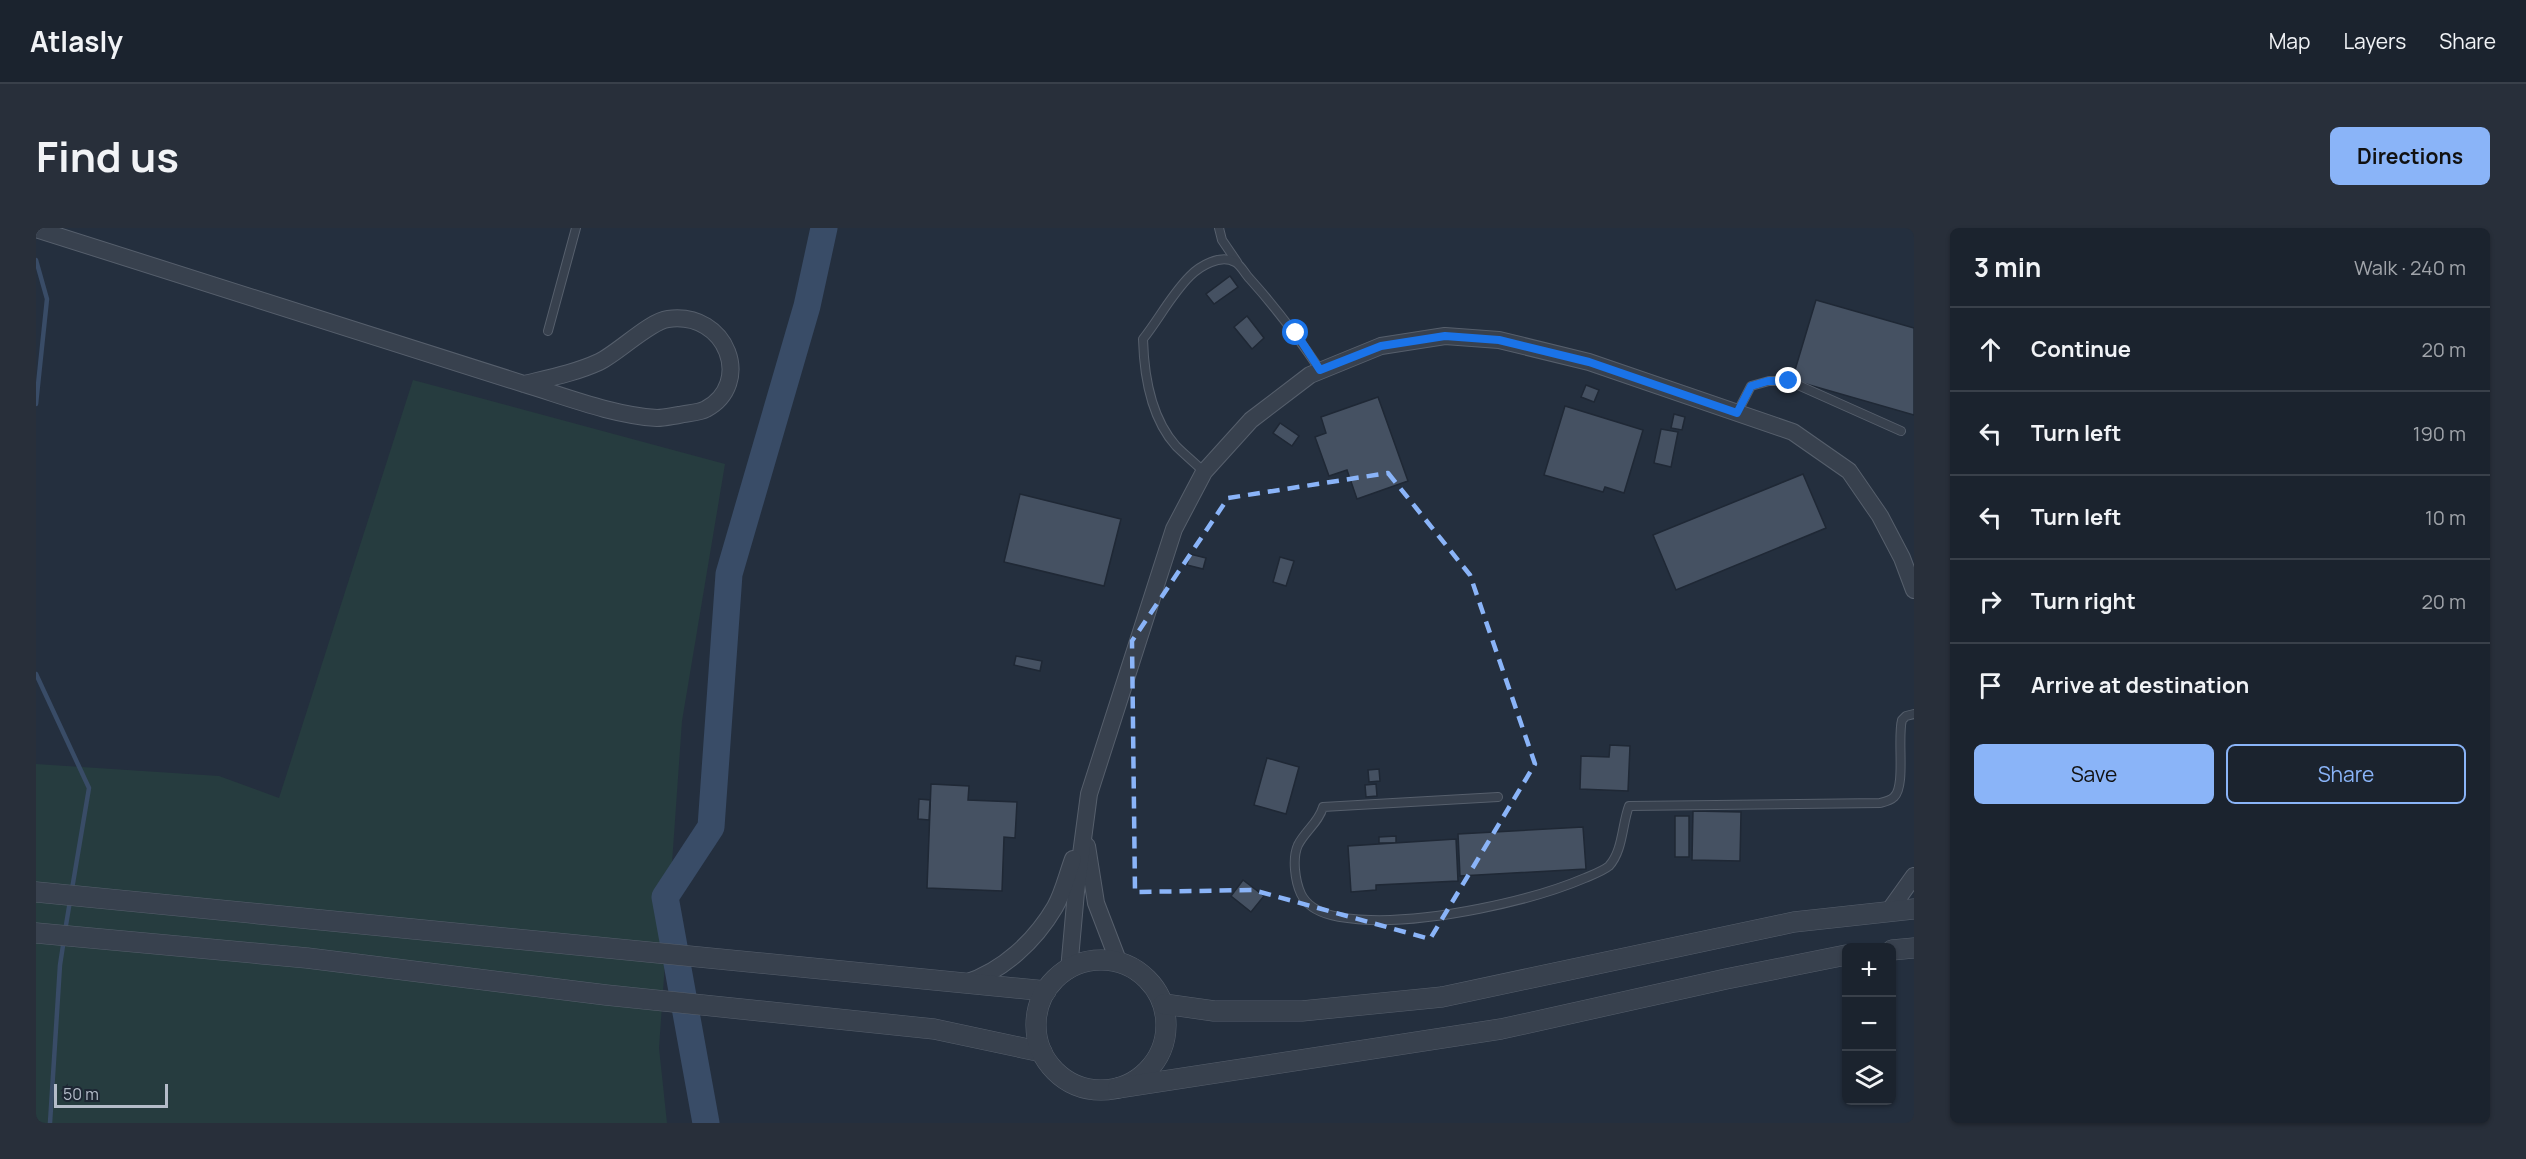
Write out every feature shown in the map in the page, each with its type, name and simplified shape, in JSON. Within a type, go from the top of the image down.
[{"type":"street","points":[[36,229],[524,384],[599,407],[658,418],[706,410],[724,392],[729,373],[728,350],[720,336],[707,325],[689,317],[665,319],[599,362],[564,375],[524,384]]},
{"type":"street","points":[[36,240],[58,236]]},
{"type":"street","points":[[1069,969],[1089,794],[1174,529],[1204,472],[1251,420],[1310,375],[1320,370],[1381,346],[1445,336],[1499,340],[1589,362],[1793,432],[1849,471],[1880,516],[1902,558],[1914,590]]},
{"type":"street","points":[[1084,830],[1096,903],[1119,963]]},
{"type":"street","points":[[965,983],[981,978],[1020,952],[1055,907],[1084,830]]},
{"type":"street","points":[[1889,911],[1914,876]]},
{"type":"street","points":[[36,892],[1046,991]]},
{"type":"street","points":[[1164,1004],[1214,1011],[1302,1011],[1442,997],[1794,921],[1914,909]]},
{"type":"street","points":[[36,933],[307,958],[606,995],[934,1029],[1041,1052]]},
{"type":"street","points":[[1896,950],[1914,948]]},
{"type":"street","points":[[1118,1088],[1138,1080],[1153,1065],[1164,1047],[1167,1026],[1164,1004],[1154,986],[1138,972],[1119,963],[1098,960],[1069,969],[1046,991],[1038,1011],[1036,1031],[1041,1052],[1051,1067],[1065,1079],[1082,1088],[1100,1090],[1118,1088],[1501,1029],[1726,979],[1842,957]]},
{"type":"lane","points":[[548,331],[576,228]]},
{"type":"lane","points":[[1219,228],[1222,240],[1237,262],[1283,316],[1320,370]]},
{"type":"lane","points":[[1204,472],[1176,446],[1164,430],[1154,410],[1143,358],[1143,339],[1191,275],[1208,264],[1224,258],[1237,262]]},
{"type":"lane","points":[[1737,413],[1751,386],[1768,381],[1789,381],[1901,431]]},
{"type":"lane","points":[[1498,796],[1323,807],[1321,815],[1298,845],[1295,865],[1301,894],[1309,906],[1339,916],[1369,920],[1415,918],[1481,907],[1558,890],[1595,874],[1609,866],[1618,850],[1629,806],[1880,803],[1888,801],[1894,798],[1899,786],[1902,720],[1914,714]]},
{"type":"highlighted area","points":[[1388,473],[1470,575],[1535,764],[1430,939],[1253,890],[1135,892],[1132,641],[1228,498]]},
{"type":"green space","points":[[413,380],[725,464],[682,721],[659,1048],[667,1123],[36,1123],[36,764],[219,776],[279,798]]},
{"type":"building","points":[[1230,276],[1238,287],[1214,304],[1206,294]]},
{"type":"building","points":[[1816,300],[1914,328],[1914,415],[1792,380]]},
{"type":"building","points":[[1247,316],[1264,338],[1252,349],[1234,327]]},
{"type":"building","points":[[1586,385],[1599,390],[1594,402],[1581,397]]},
{"type":"building","points":[[1378,397],[1408,481],[1357,499],[1347,470],[1329,476],[1315,437],[1326,433],[1321,417]]},
{"type":"building","points":[[1565,406],[1643,430],[1624,493],[1605,487],[1603,492],[1544,475]]},
{"type":"building","points":[[1674,414],[1685,417],[1682,430],[1671,428]]},
{"type":"building","points":[[1280,423],[1299,436],[1292,446],[1273,433]]},
{"type":"building","points":[[1661,429],[1678,432],[1671,467],[1654,463]]},
{"type":"building","points":[[1803,474],[1826,528],[1676,590],[1653,535]]},
{"type":"building","points":[[1020,494],[1121,519],[1104,586],[1004,562]]},
{"type":"building","points":[[1190,554],[1206,558],[1203,569],[1187,565]]},
{"type":"building","points":[[1280,557],[1294,561],[1286,586],[1273,582]]},
{"type":"building","points":[[1016,656],[1042,661],[1040,671],[1014,665]]},
{"type":"building","points":[[1610,745],[1630,746],[1628,791],[1580,789],[1581,756],[1609,757]]},
{"type":"building","points":[[1267,758],[1299,767],[1286,814],[1254,805]]},
{"type":"building","points":[[1379,769],[1380,781],[1369,782],[1368,770]]},
{"type":"building","points":[[931,784],[969,786],[968,800],[1017,802],[1015,838],[1004,837],[1002,891],[927,888]]},
{"type":"building","points":[[1376,784],[1377,796],[1366,797],[1365,785]]},
{"type":"building","points":[[919,799],[930,800],[929,820],[918,819]]},
{"type":"building","points":[[1693,811],[1741,812],[1740,861],[1692,860]]},
{"type":"building","points":[[1675,816],[1689,816],[1689,857],[1675,857]]},
{"type":"building","points":[[1583,827],[1586,869],[1460,876],[1458,834]]},
{"type":"building","points":[[1396,836],[1396,843],[1379,843],[1379,837]]},
{"type":"building","points":[[1456,839],[1458,881],[1376,885],[1376,890],[1351,892],[1348,846]]},
{"type":"building","points":[[1243,880],[1264,896],[1251,912],[1231,896]]},
{"type":"waterway","points":[[706,1123],[665,897],[711,827],[729,574],[807,306],[824,228]]},
{"type":"waterway","points":[[36,260],[47,299],[36,404]]},
{"type":"waterway","points":[[36,674],[89,788],[72,889]]},
{"type":"waterway","points":[[65,931],[70,901]]},
{"type":"waterway","points":[[50,1123],[60,965],[64,939]]},
{"type":"route","points":[[1296,333],[1320,370],[1381,346],[1445,336],[1499,340],[1589,362],[1737,413],[1751,386],[1768,381],[1789,381]]}]
